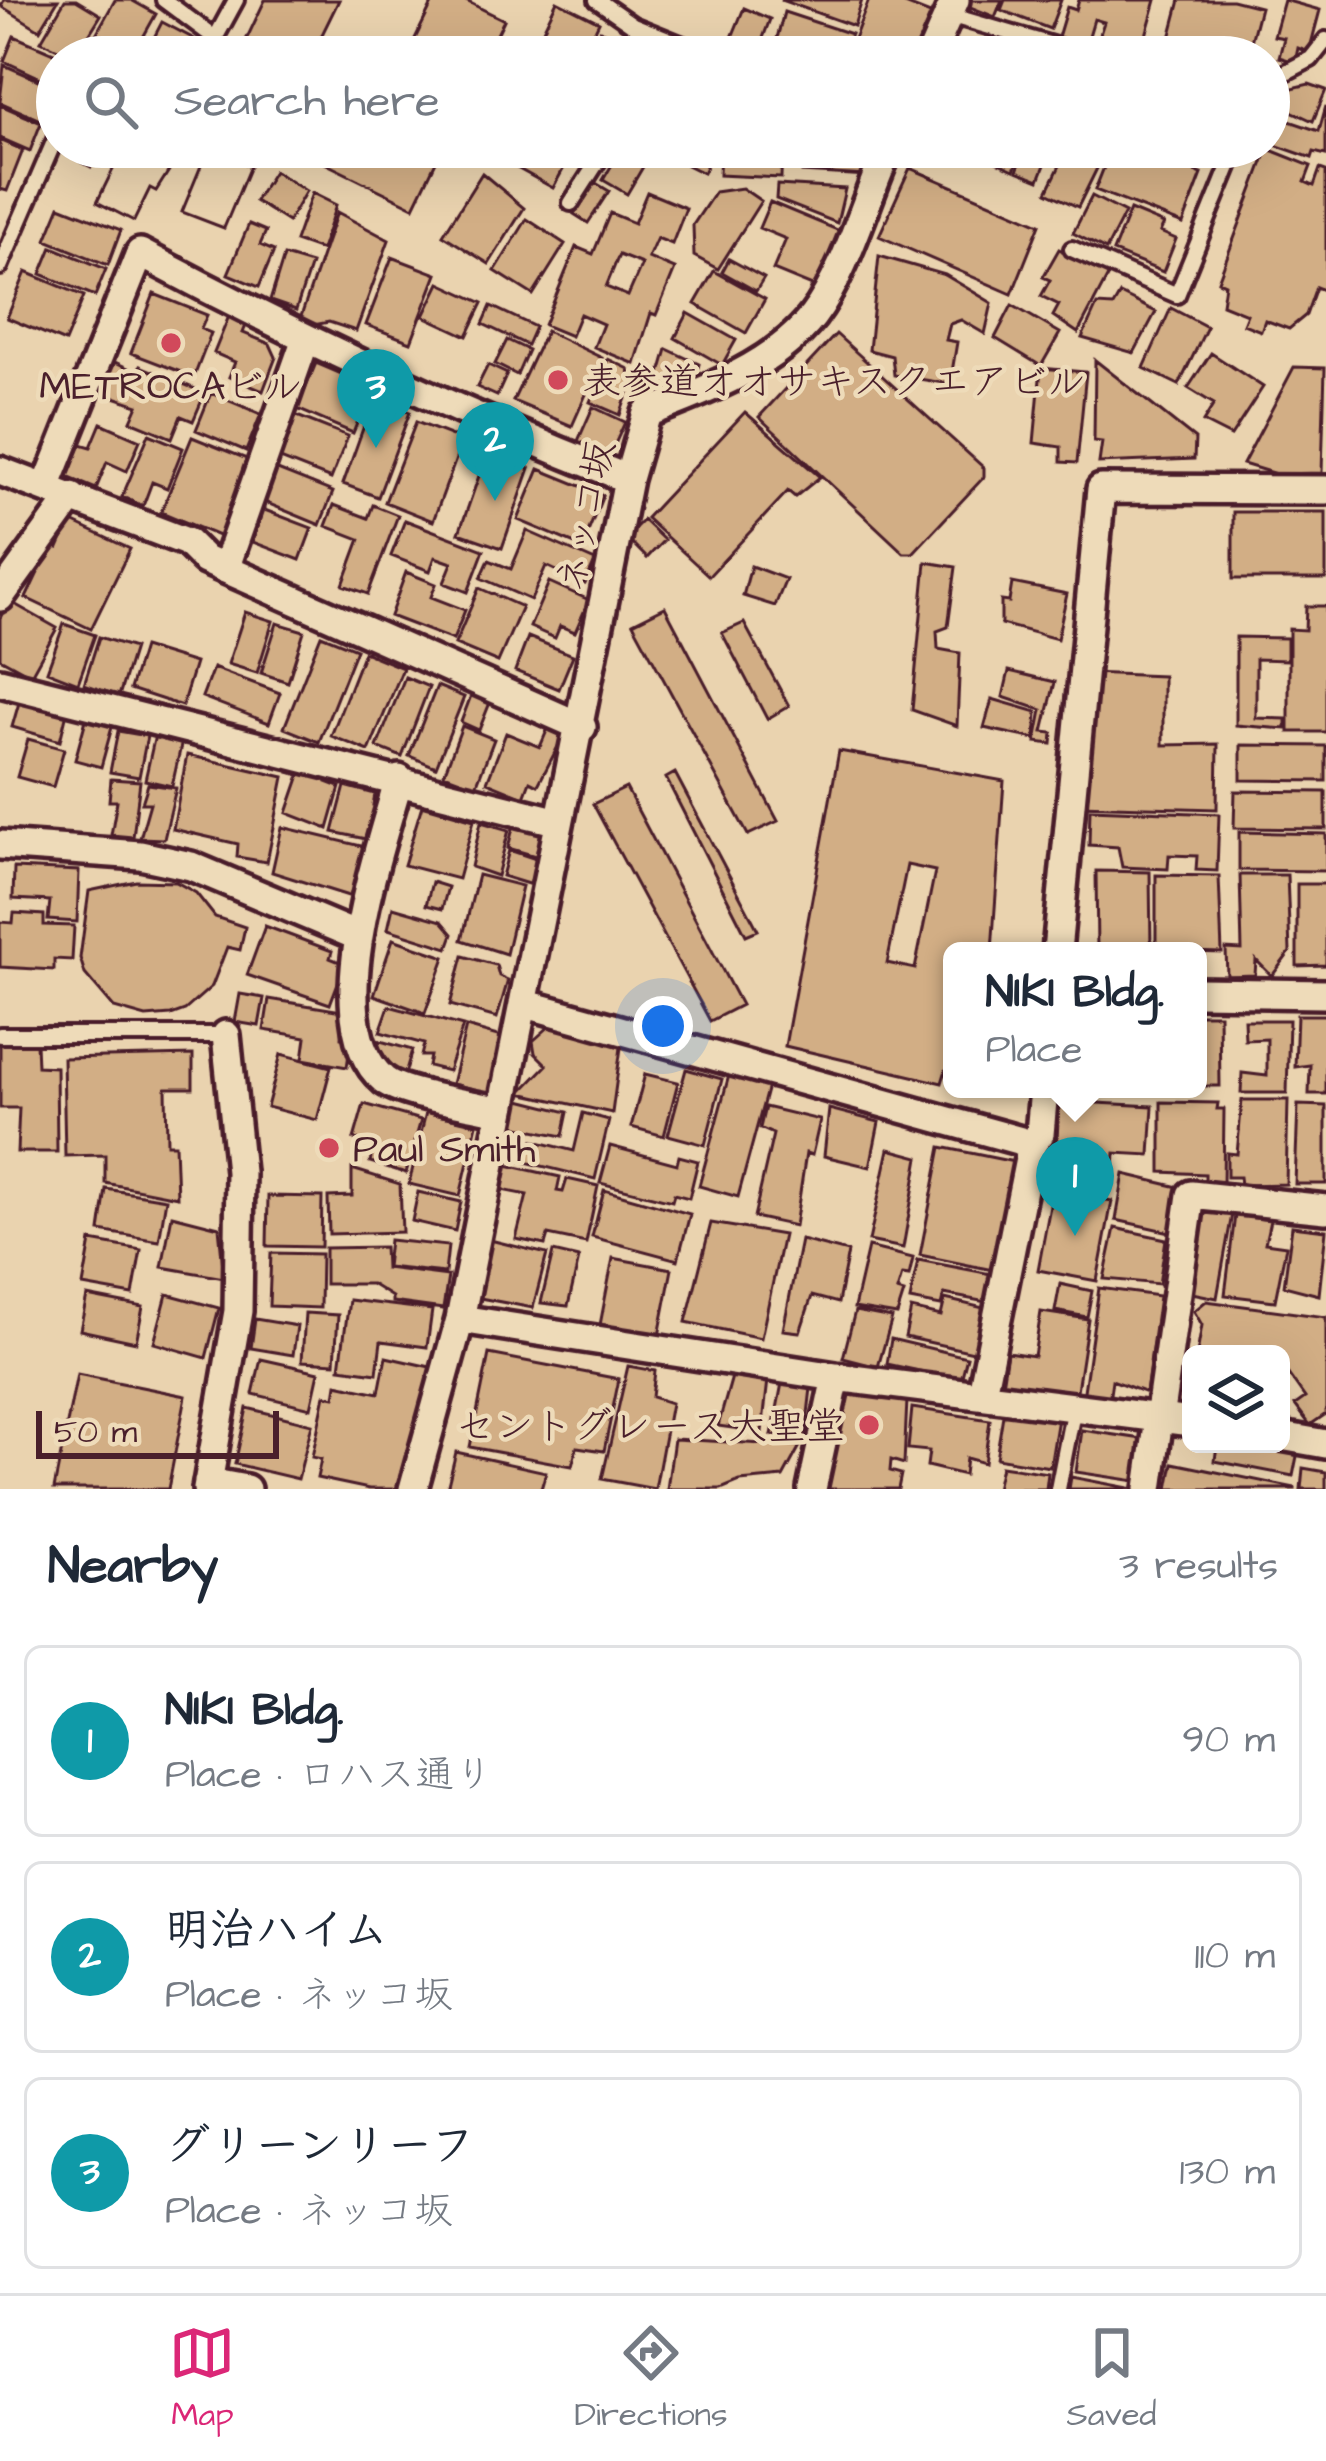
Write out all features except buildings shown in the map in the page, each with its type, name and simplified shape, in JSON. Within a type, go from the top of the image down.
[{"type":"street","points":[[938,36],[949,5]]},
{"type":"street","name":"ネッコ坂","points":[[412,1489],[460,1319],[628,479],[646,413],[698,393],[762,357],[814,314],[880,168]]},
{"type":"street","points":[[0,597],[60,491],[140,253],[305,341],[459,412],[628,479]]},
{"type":"street","points":[[225,568],[305,341]]},
{"type":"street","points":[[0,471],[187,542],[205,560],[582,727]]},
{"type":"street","points":[[1058,942],[1100,489],[1326,490]]},
{"type":"street","points":[[0,682],[559,822]]},
{"type":"street","points":[[399,779],[357,936],[354,1012],[371,1065],[387,1083],[500,1111]]},
{"type":"street","points":[[0,845],[140,855],[190,866],[357,936]]},
{"type":"street","points":[[1207,992],[1326,994]]},
{"type":"street","points":[[526,1004],[1032,1144]]},
{"type":"street","points":[[226,1036],[240,1172],[238,1312],[207,1485],[246,1489]]},
{"type":"street","points":[[982,1393],[1032,1144],[1040,1134],[1043,1098]]},
{"type":"street","points":[[1149,1489],[1191,1195],[1326,1209]]},
{"type":"street","points":[[460,1319],[836,1377],[1182,1421]]},
{"type":"street","points":[[812,1489],[836,1377]]},
{"type":"street","points":[[1290,1438],[1326,1444]]},
{"type":"lane","points":[[164,0],[212,36]]},
{"type":"lane","points":[[216,36],[236,0]]},
{"type":"lane","points":[[597,0],[648,36]]},
{"type":"lane","points":[[949,5],[1035,36]]},
{"type":"lane","points":[[1290,70],[1311,59],[1326,40]]},
{"type":"lane","points":[[0,267],[43,168]]},
{"type":"lane","points":[[572,203],[594,168]]},
{"type":"lane","points":[[1072,249],[1177,295],[1228,168]]},
{"type":"lane","points":[[0,1035],[226,1036]]},
{"type":"lane","points":[[1058,1489],[1074,1406]]},
{"type":"place","name":"METROCAビル","points":[[171,343]]},
{"type":"place","name":"表参道オオサキスクエアビル","points":[[558,380]]},
{"type":"place","name":"グリーンリーフ","points":[[376,448]]},
{"type":"place","name":"明治ハイム","points":[[495,501]]},
{"type":"place","name":"Paul Smith","points":[[329,1148]]},
{"type":"place","name":"NIKI Bldg.","points":[[1075,1236]]},
{"type":"place","name":"セントグレース大聖堂","points":[[869,1425]]}]
